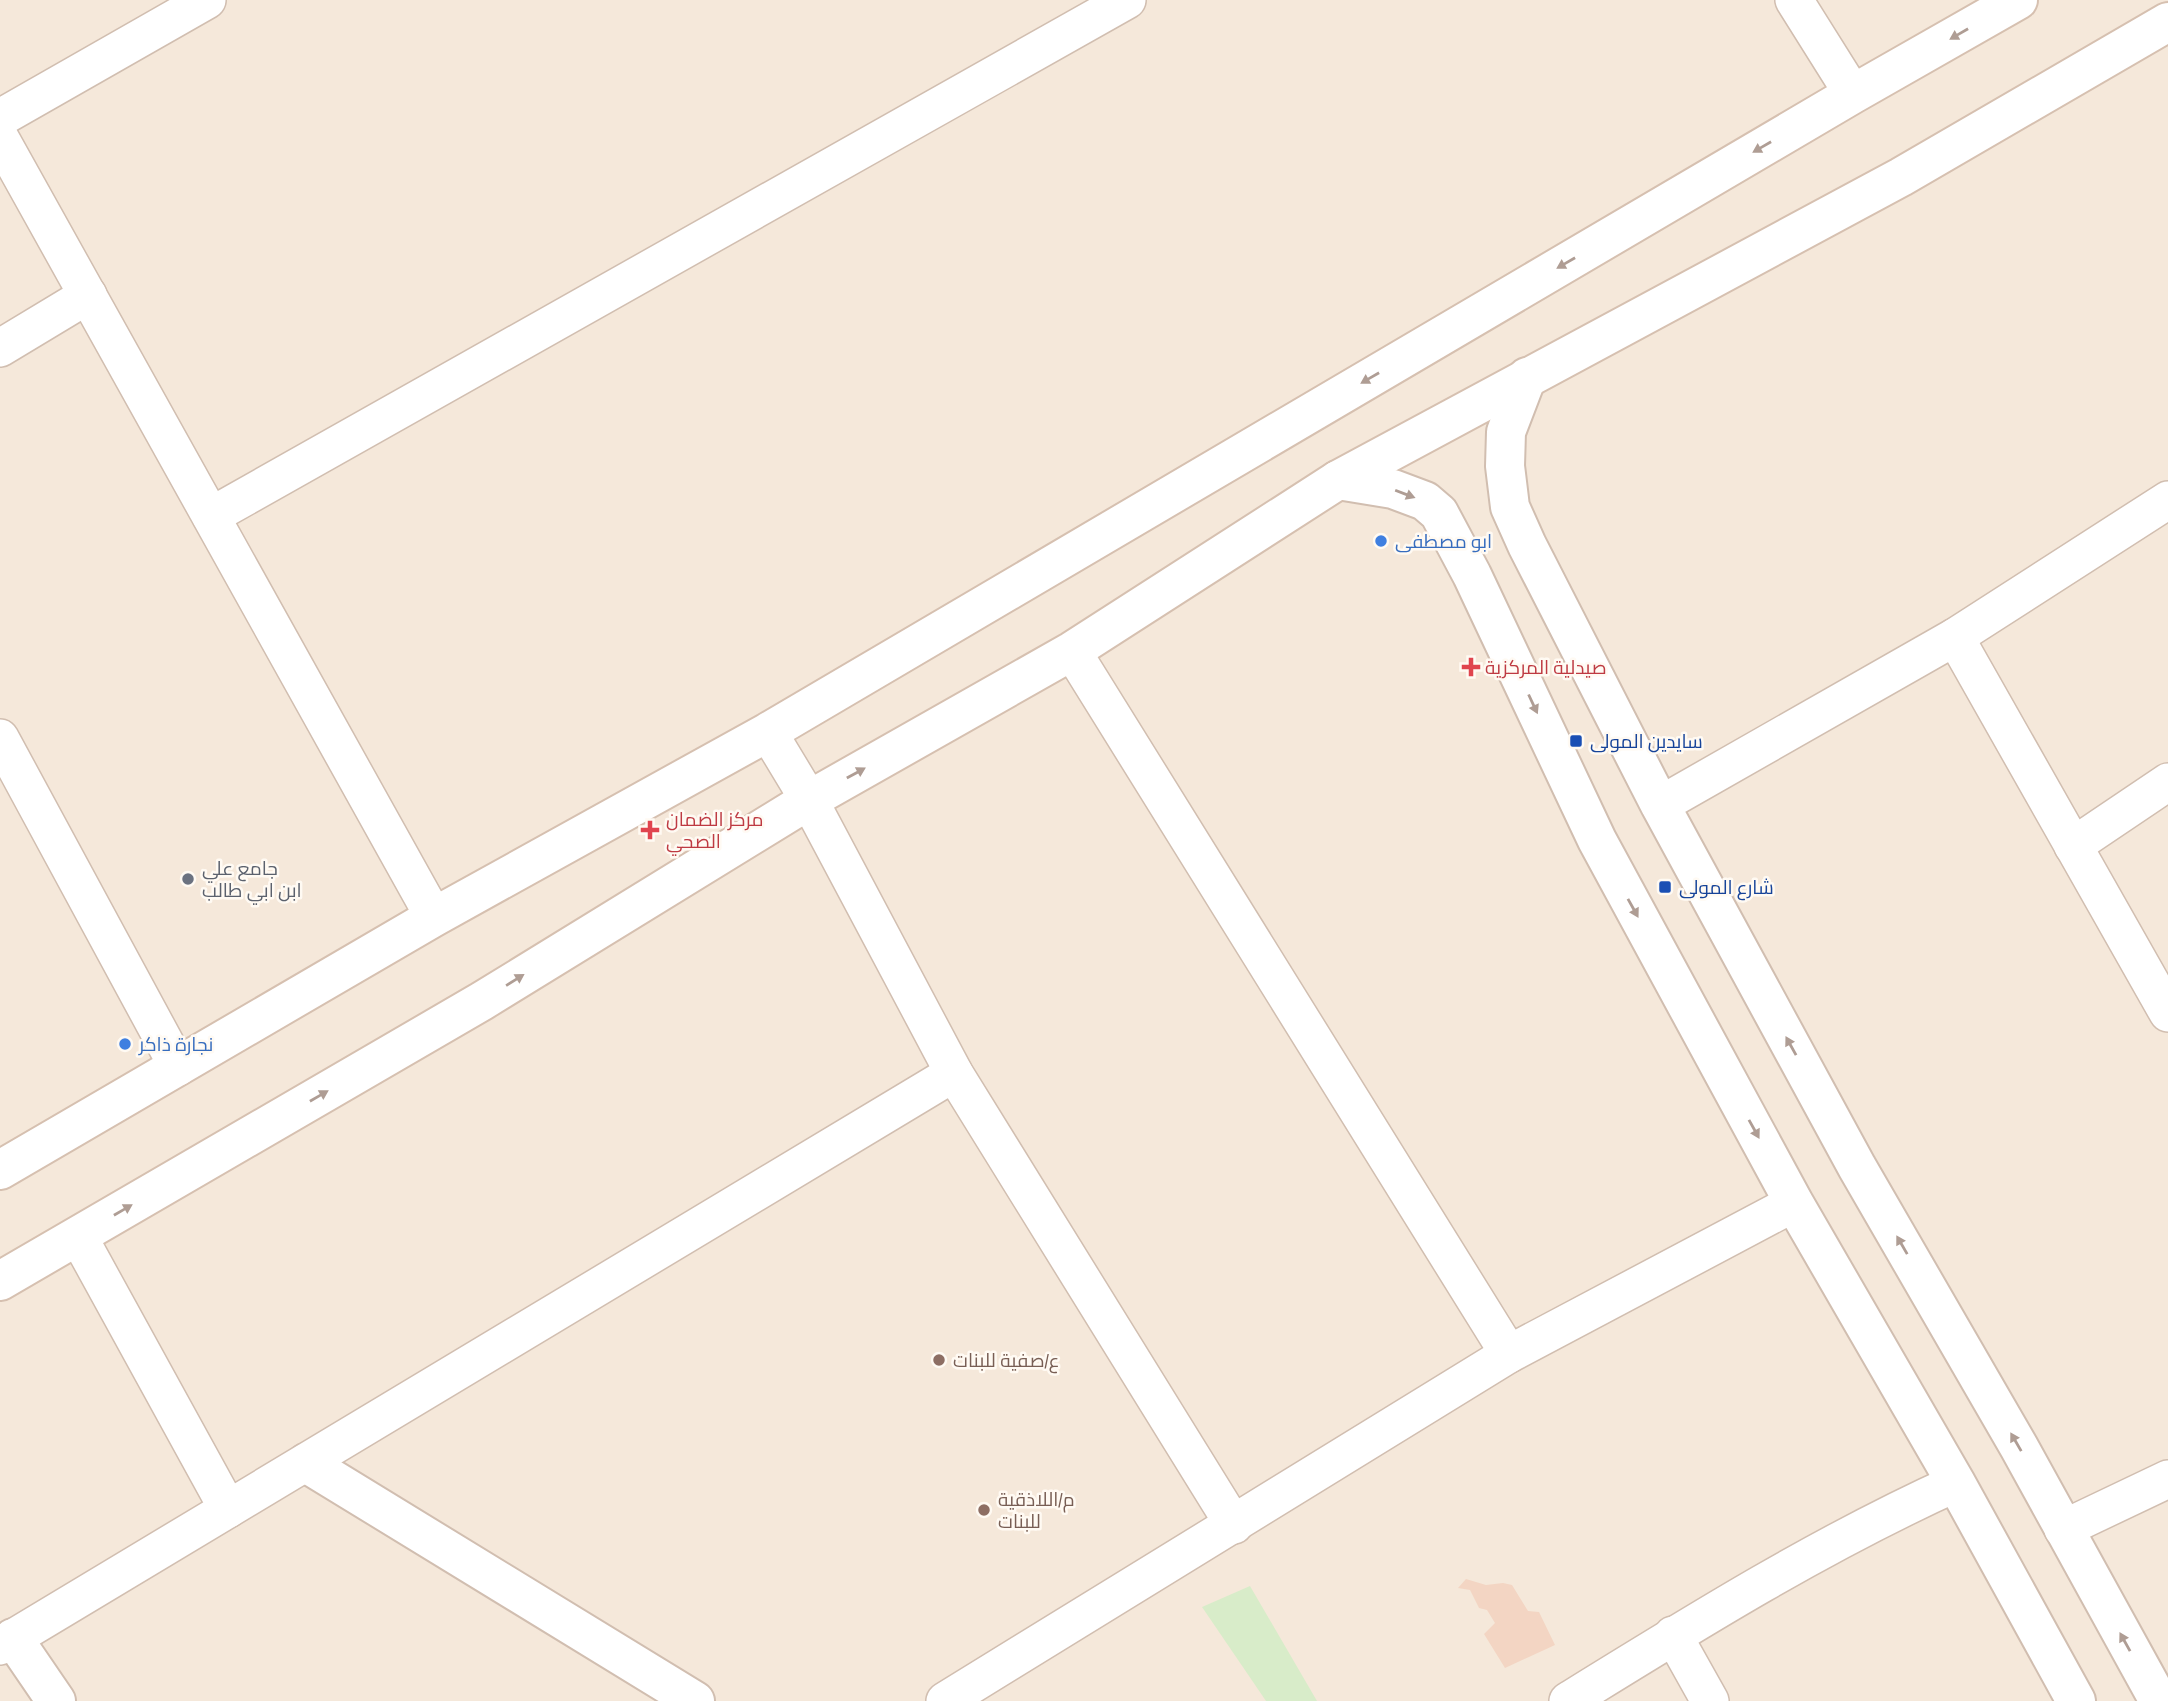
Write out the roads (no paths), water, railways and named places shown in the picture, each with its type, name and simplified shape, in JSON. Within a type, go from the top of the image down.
[{"type":"main road","points":[[0,1170],[434,917],[768,732],[1853,94],[2018,0]]},
{"type":"main road","points":[[0,1281],[482,1001],[809,800],[1072,651],[1338,480],[1901,177],[2168,22]]},
{"type":"main road","points":[[1527,377],[1506,432],[1505,466],[1510,507],[1527,545],[1660,805],[1857,1167],[2019,1447],[2159,1701]]},
{"type":"main road","points":[[1338,480],[1393,489],[1425,501],[1438,513],[1472,575],[1597,840],[1794,1203],[1956,1483],[2076,1701]]},
{"type":"main road","points":[[1472,575],[1481,561],[1494,551],[1527,545]]},
{"type":"main road","points":[[306,1463],[695,1701]]},
{"type":"main road","points":[[6,1642],[56,1701]]},
{"type":"street","points":[[0,118],[207,0]]},
{"type":"street","points":[[211,516],[1127,0]]},
{"type":"street","points":[[1794,0],[1853,94]]},
{"type":"street","points":[[0,138],[434,917]]},
{"type":"street","points":[[0,348],[88,295]]},
{"type":"street","points":[[1660,805],[1955,636],[2168,500]]},
{"type":"street","points":[[1955,636],[2168,1013]]},
{"type":"street","points":[[1072,651],[1509,1354]]},
{"type":"street","points":[[768,732],[809,800],[954,1073],[1234,1525]]},
{"type":"street","points":[[0,738],[178,1066]]},
{"type":"street","points":[[2073,846],[2168,782]]},
{"type":"street","points":[[6,1642],[954,1073]]},
{"type":"street","points":[[945,1701],[1509,1354],[1794,1203]]},
{"type":"street","points":[[78,1236],[228,1509]]},
{"type":"street","points":[[2063,1528],[2168,1479]]},
{"type":"street","points":[[1568,1701],[1673,1635],[1889,1513],[1956,1483]]},
{"type":"street","points":[[1673,1635],[1710,1701]]},
{"type":"place","name":"ابو مصطفى","points":[[1381,541]]},
{"type":"place","name":"صيدلية المركزية","points":[[1471,667]]},
{"type":"place","name":"سايدين المولى","points":[[1576,741]]},
{"type":"place","name":"مركز الضمان الصحي","points":[[650,830]]},
{"type":"place","name":"جامع علي ابن ابي طالب","points":[[188,879]]},
{"type":"place","name":"شارع المولى","points":[[1665,887]]},
{"type":"place","name":"نجارة ذاكر","points":[[125,1044]]},
{"type":"place","name":"ع/صفية للبنات","points":[[939,1360]]},
{"type":"place","name":"م/اللاذقية للبنات","points":[[984,1510]]}]
